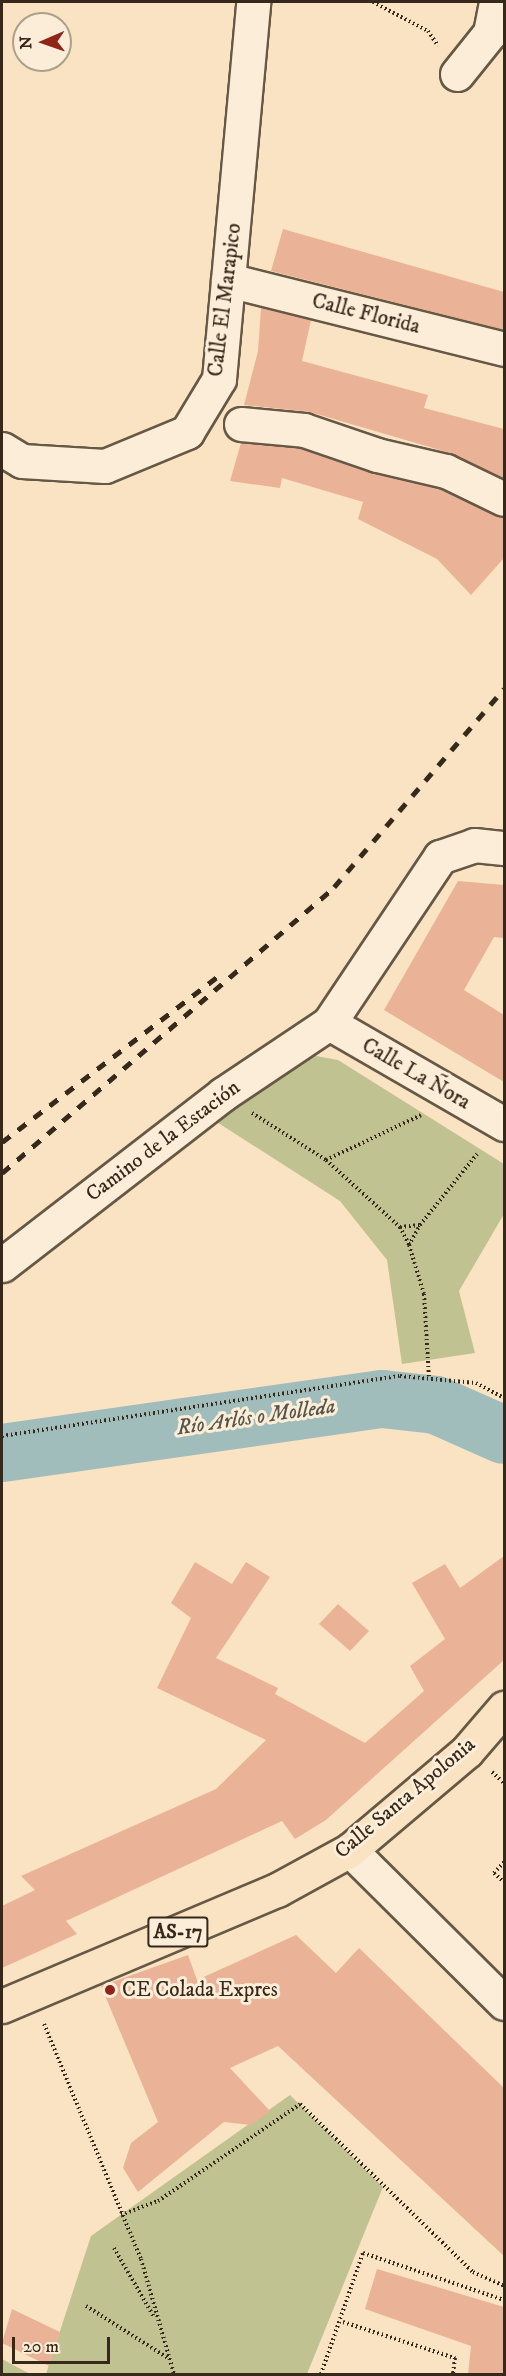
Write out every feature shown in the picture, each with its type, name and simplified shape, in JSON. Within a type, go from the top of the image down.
[{"type":"main road","name":"Calle Santa Apolonia","points":[[2,2006],[277,1890],[350,1850],[467,1750],[504,1708]]},
{"type":"street","name":"Calle El Marapico","points":[[2,448],[22,461],[105,466],[187,432],[219,379],[253,2]]},
{"type":"street","points":[[457,74],[490,33],[496,2]]},
{"type":"street","name":"Calle Florida","points":[[228,280],[504,349]]},
{"type":"street","points":[[241,424],[304,430],[376,455],[446,471],[504,499]]},
{"type":"street","points":[[329,1023],[440,857],[474,845],[504,848]]},
{"type":"street","name":"Camino de la Estación","points":[[2,1265],[223,1094],[329,1023]]},
{"type":"street","name":"Calle La Ñora","points":[[329,1023],[504,1124]]},
{"type":"street","points":[[350,1850],[504,2003]]},
{"type":"path","points":[[373,2],[428,31]]},
{"type":"path","points":[[223,1094],[326,1160],[400,1227],[409,1245],[424,1294],[429,1378]]},
{"type":"path","points":[[326,1160],[422,1114]]},
{"type":"path","points":[[409,1245],[420,1225],[477,1154]]},
{"type":"path","points":[[400,1227],[420,1225]]},
{"type":"path","points":[[2,1436],[399,1376],[476,1383],[504,1398]]},
{"type":"path","points":[[504,1862],[494,1873],[504,1882]]},
{"type":"path","points":[[42,2019],[141,2259],[157,2323],[174,2374]]},
{"type":"path","points":[[121,2215],[158,2201],[300,2104],[472,2272],[504,2286]]},
{"type":"path","points":[[114,2248],[157,2323]]},
{"type":"path","points":[[321,2374],[343,2322],[363,2253],[504,2300]]},
{"type":"path","points":[[86,2306],[169,2359]]},
{"type":"path","points":[[343,2322],[455,2358],[453,2374]]},
{"type":"green space","points":[[316,1056],[338,1060],[504,1164],[504,1214],[459,1291],[475,1353],[402,1364],[387,1260],[340,1201],[209,1117],[301,1058]]},
{"type":"green space","points":[[290,2095],[383,2187],[307,2374],[46,2374],[91,2236]]},
{"type":"green space","points":[[2,2359],[30,2374],[2,2374]]},
{"type":"building","points":[[283,229],[504,292],[504,330],[271,271]]},
{"type":"building","points":[[261,308],[311,320],[302,361],[428,395],[424,408],[504,429],[504,478],[450,453],[310,412],[244,405],[258,351]]},
{"type":"building","points":[[241,443],[300,448],[440,489],[504,518],[504,558],[471,595],[437,559],[358,519],[363,502],[282,478],[280,488],[230,481]]},
{"type":"building","points":[[458,881],[504,885],[504,938],[494,937],[464,990],[504,1015],[504,1082],[384,1010]]},
{"type":"building","points":[[504,1556],[504,1660],[326,1820],[295,1839],[282,1821],[66,1921],[77,1934],[2,1968],[2,1906],[35,1890],[21,1876],[216,1789],[266,1740],[157,1688],[191,1618],[171,1603],[195,1562],[232,1584],[246,1562],[270,1577],[216,1658],[278,1688],[275,1694],[365,1743],[424,1691],[410,1666],[445,1639],[412,1583],[445,1564],[460,1588]]},
{"type":"building","points":[[338,1604],[369,1631],[350,1651],[319,1624]]},
{"type":"building","points":[[296,1935],[336,1973],[359,1948],[504,2088],[504,2256],[278,2046],[230,2068],[270,2111],[251,2125],[224,2122],[138,2192],[123,2168],[131,2143],[158,2122],[101,1986],[188,1955],[197,1980]]},
{"type":"building","points":[[377,2269],[504,2307],[504,2374],[468,2374],[471,2346],[365,2309]]},
{"type":"building","points":[[12,2309],[60,2332],[49,2366],[2,2343]]},
{"type":"waterway","name":"Río Arlós o Molleda","points":[[2,1453],[382,1399],[436,1405],[504,1435]]},
{"type":"railway","points":[[2,1173],[334,887],[504,689]]},
{"type":"railway","points":[[2,1142],[222,973]]},
{"type":"place","name":"CE Colada Expres","points":[[110,1990]]}]
